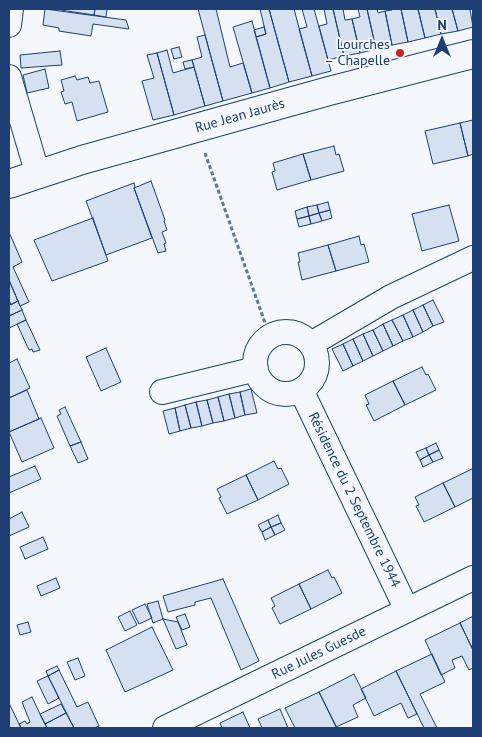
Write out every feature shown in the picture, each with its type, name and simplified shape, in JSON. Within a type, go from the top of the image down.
[{"type":"street","points":[[9,25],[11,9]]},
{"type":"street","name":"Rue Jean Jaurès","points":[[9,184],[82,160],[196,128],[473,54]]},
{"type":"street","points":[[9,78],[38,175]]},
{"type":"street","points":[[311,344],[391,297],[473,258]]},
{"type":"street","points":[[280,333],[292,333],[302,336],[311,344],[317,360],[316,372],[310,382],[301,390],[289,393],[276,392],[265,385],[256,369],[256,358],[259,348],[270,336],[280,333]]},
{"type":"street","points":[[162,392],[256,369]]},
{"type":"street","name":"Résidence du 2 Septembre 1944","points":[[301,390],[407,610]]},
{"type":"street","name":"Rue Jules Guesde","points":[[165,728],[473,578]]},
{"type":"path","points":[[196,128],[270,336]]},
{"type":"building","points":[[45,9],[126,20],[129,29],[93,24],[91,36],[59,31],[59,28],[43,25]]},
{"type":"building","points":[[54,9],[95,9],[94,15]]},
{"type":"building","points":[[95,9],[107,9],[106,17],[94,15]]},
{"type":"building","points":[[198,9],[216,9],[230,67],[243,63],[252,93],[223,101]]},
{"type":"building","points":[[260,9],[269,9],[289,82],[270,88],[256,37],[266,34]]},
{"type":"building","points":[[269,9],[294,9],[312,76],[289,82]]},
{"type":"building","points":[[302,9],[314,9],[331,71],[312,76],[299,29],[307,27]]},
{"type":"building","points":[[324,9],[333,9],[344,56],[328,60],[319,26],[327,24]]},
{"type":"building","points":[[333,9],[343,9],[345,20],[352,19],[360,53],[344,56]]},
{"type":"building","points":[[358,9],[367,9],[376,49],[360,53],[352,19],[360,17]]},
{"type":"building","points":[[367,9],[377,9],[378,13],[385,11],[392,45],[376,49]]},
{"type":"building","points":[[401,9],[408,42],[392,45],[385,11]]},
{"type":"building","points":[[401,9],[418,9],[425,38],[408,42]]},
{"type":"building","points":[[418,9],[435,9],[441,34],[425,38]]},
{"type":"building","points":[[435,9],[452,9],[458,31],[441,34]]},
{"type":"building","points":[[452,9],[470,9],[473,27],[458,31]]},
{"type":"building","points":[[252,21],[270,88],[252,93],[233,27]]},
{"type":"building","points":[[264,27],[266,34],[256,37],[254,30]]},
{"type":"building","points":[[205,35],[223,101],[205,106],[192,60],[202,57],[197,37]]},
{"type":"building","points":[[179,47],[182,57],[174,59],[171,49]]},
{"type":"building","points":[[167,50],[173,73],[194,67],[205,106],[174,115],[157,53]]},
{"type":"building","points":[[60,51],[62,65],[21,68],[20,55]]},
{"type":"building","points":[[157,53],[174,115],[153,120],[142,81],[154,78],[147,55]]},
{"type":"building","points":[[192,60],[194,67],[185,69],[183,62]]},
{"type":"building","points":[[45,69],[49,88],[27,93],[23,75]]},
{"type":"building","points":[[75,76],[77,80],[88,77],[90,83],[99,81],[108,112],[77,121],[72,102],[65,104],[61,92],[64,91],[61,80]]},
{"type":"building","points":[[473,120],[473,154],[468,156],[460,123]]},
{"type":"building","points":[[460,123],[468,156],[433,164],[425,131]]},
{"type":"building","points":[[334,146],[336,155],[339,154],[344,171],[311,180],[303,154]]},
{"type":"building","points":[[303,154],[311,180],[277,190],[272,172],[275,171],[273,163]]},
{"type":"building","points":[[151,181],[167,230],[162,232],[166,243],[164,244],[166,251],[158,253],[134,188]]},
{"type":"building","points":[[134,183],[134,188],[152,238],[106,255],[86,201]]},
{"type":"building","points":[[328,202],[330,210],[319,213],[317,205]]},
{"type":"building","points":[[317,205],[319,213],[309,216],[307,207]]},
{"type":"building","points":[[449,205],[459,241],[422,251],[412,214]]},
{"type":"building","points":[[307,207],[309,216],[297,219],[295,211]]},
{"type":"building","points":[[330,210],[332,218],[322,221],[319,213]]},
{"type":"building","points":[[319,213],[322,221],[311,224],[309,216]]},
{"type":"building","points":[[309,216],[311,224],[299,227],[297,219]]},
{"type":"building","points":[[93,218],[108,261],[52,281],[34,240]]},
{"type":"building","points":[[9,232],[22,262],[13,267],[29,302],[20,306],[9,280]]},
{"type":"building","points":[[359,236],[361,245],[364,244],[369,262],[336,271],[328,245]]},
{"type":"building","points":[[328,245],[336,271],[302,280],[298,253]]},
{"type":"building","points":[[9,280],[18,301],[11,305],[9,300]]},
{"type":"building","points":[[433,300],[444,322],[433,326],[423,305]]},
{"type":"building","points":[[18,301],[22,310],[9,316],[9,305]]},
{"type":"building","points":[[423,305],[433,326],[423,332],[413,310]]},
{"type":"building","points":[[22,310],[26,320],[9,328],[9,316]]},
{"type":"building","points":[[413,310],[423,332],[413,337],[403,315]]},
{"type":"building","points":[[403,315],[413,337],[403,341],[392,320]]},
{"type":"building","points":[[26,320],[40,350],[33,352],[32,349],[29,350],[17,324]]},
{"type":"building","points":[[392,320],[403,341],[393,346],[383,324]]},
{"type":"building","points":[[383,324],[393,346],[383,351],[373,330]]},
{"type":"building","points":[[373,330],[383,351],[373,356],[363,334]]},
{"type":"building","points":[[363,334],[373,356],[363,361],[353,339]]},
{"type":"building","points":[[353,339],[363,361],[353,366],[343,344]]},
{"type":"building","points":[[343,344],[353,366],[343,371],[332,349]]},
{"type":"building","points":[[106,348],[121,382],[101,391],[86,357]]},
{"type":"building","points":[[17,359],[30,388],[9,398],[9,363]]},
{"type":"building","points":[[422,367],[436,390],[405,405],[393,381]]},
{"type":"building","points":[[393,381],[405,405],[374,421],[366,405],[369,404],[365,395]]},
{"type":"building","points":[[251,389],[257,413],[245,415],[240,392]]},
{"type":"building","points":[[27,390],[39,419],[9,432],[9,398]]},
{"type":"building","points":[[240,392],[245,415],[235,418],[229,394]]},
{"type":"building","points":[[229,394],[235,418],[224,421],[218,397]]},
{"type":"building","points":[[218,397],[224,421],[213,423],[207,400]]},
{"type":"building","points":[[207,400],[213,423],[202,426],[196,402]]},
{"type":"building","points":[[196,402],[202,426],[191,428],[185,405]]},
{"type":"building","points":[[185,405],[191,428],[180,431],[175,408]]},
{"type":"building","points":[[65,407],[81,442],[70,446],[57,416],[61,414],[59,410]]},
{"type":"building","points":[[175,408],[180,431],[169,434],[163,411]]},
{"type":"building","points":[[41,418],[54,448],[22,462],[9,432]]},
{"type":"building","points":[[81,442],[88,459],[78,463],[70,446]]},
{"type":"building","points":[[436,443],[439,450],[429,455],[426,448]]},
{"type":"building","points":[[426,448],[429,455],[420,460],[416,452]]},
{"type":"building","points":[[439,450],[443,458],[433,462],[429,455]]},
{"type":"building","points":[[429,455],[433,462],[423,467],[420,460]]},
{"type":"building","points":[[274,461],[278,469],[281,468],[289,484],[258,500],[246,475]]},
{"type":"building","points":[[35,466],[41,479],[9,493],[9,477]]},
{"type":"building","points":[[472,469],[473,498],[455,507],[443,483]]},
{"type":"building","points":[[246,475],[258,500],[227,514],[217,489]]},
{"type":"building","points":[[443,483],[455,507],[424,522],[416,506],[419,505],[415,497]]},
{"type":"building","points":[[22,512],[29,527],[9,536],[9,519]]},
{"type":"building","points":[[278,515],[281,523],[271,527],[268,520]]},
{"type":"building","points":[[268,520],[271,527],[262,532],[258,525]]},
{"type":"building","points":[[281,523],[285,530],[275,535],[271,527]]},
{"type":"building","points":[[271,527],[275,535],[265,540],[262,532]]},
{"type":"building","points":[[43,537],[48,549],[25,559],[20,547]]},
{"type":"building","points":[[328,570],[342,593],[311,609],[299,584]]},
{"type":"building","points":[[56,578],[60,588],[41,596],[37,586]]},
{"type":"building","points":[[223,579],[259,661],[241,670],[211,598],[195,602],[195,605],[168,612],[163,596]]},
{"type":"building","points":[[299,584],[311,609],[280,624],[272,608],[275,606],[271,598]]},
{"type":"building","points":[[158,601],[163,619],[153,623],[147,604]]},
{"type":"building","points":[[145,604],[152,618],[139,624],[132,610]]},
{"type":"building","points":[[130,611],[137,625],[125,631],[118,617]]},
{"type":"building","points":[[185,614],[190,627],[182,630],[176,617]]},
{"type":"building","points":[[473,616],[473,650],[460,623]]},
{"type":"building","points":[[163,619],[178,622],[187,645],[176,649]]},
{"type":"building","points":[[28,622],[31,632],[20,635],[17,625]]},
{"type":"building","points":[[460,623],[473,650],[473,668],[469,670],[462,656],[452,660],[455,668],[441,675],[425,640]]},
{"type":"building","points":[[152,627],[173,670],[125,692],[106,650]]},
{"type":"building","points":[[432,654],[445,682],[420,694],[437,728],[424,728],[396,671]]},
{"type":"building","points":[[78,658],[85,676],[75,680],[67,662]]},
{"type":"building","points":[[57,666],[59,670],[48,676],[46,671]]},
{"type":"building","points":[[59,670],[77,707],[88,702],[99,726],[94,728],[74,728],[48,676]]},
{"type":"building","points":[[396,671],[417,714],[408,718],[401,703],[374,716],[361,689]]},
{"type":"building","points":[[354,674],[366,698],[353,705],[358,717],[336,727],[319,692]]},
{"type":"building","points":[[48,676],[59,698],[48,704],[37,681]]},
{"type":"building","points":[[319,692],[337,728],[295,728],[285,708]]},
{"type":"building","points":[[32,697],[47,728],[21,728],[19,724],[25,721],[27,724],[30,722],[22,702]]},
{"type":"building","points":[[9,703],[19,724],[21,728],[9,728]]},
{"type":"building","points":[[61,704],[66,713],[45,724],[40,714]]},
{"type":"building","points":[[280,709],[288,728],[262,728],[258,719]]},
{"type":"building","points":[[243,712],[250,728],[222,728],[220,723]]},
{"type":"building","points":[[66,713],[74,728],[47,728],[45,724]]},
{"type":"place","name":"Lourches – Chapelle","points":[[400,53]]}]
